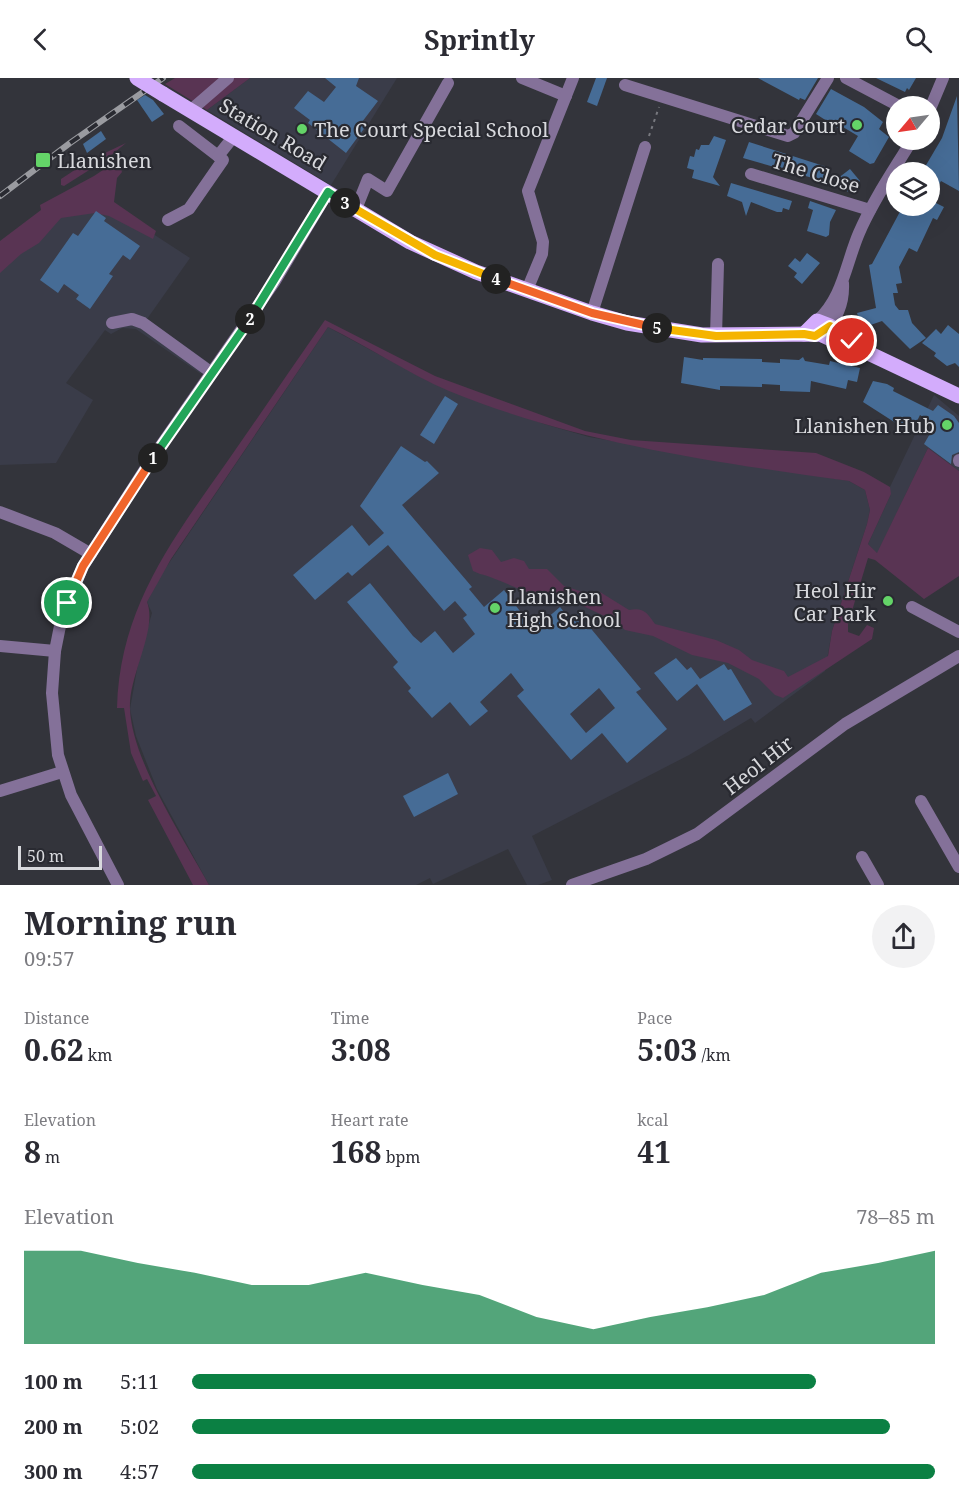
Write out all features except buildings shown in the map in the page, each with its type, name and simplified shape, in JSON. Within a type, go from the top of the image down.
[{"type":"main road","name":"Station Road","points":[[138,78],[435,255],[527,290],[627,323],[716,336],[804,334],[822,327]]},
{"type":"main road","points":[[822,327],[850,348],[864,351],[959,396]]},
{"type":"street","points":[[190,110],[228,78]]},
{"type":"street","points":[[522,78],[566,96]]},
{"type":"street","points":[[527,290],[542,254],[543,242],[528,191],[573,78]]},
{"type":"street","points":[[626,85],[790,135],[828,78]]},
{"type":"street","points":[[846,78],[886,99]]},
{"type":"street","points":[[935,96],[943,78]]},
{"type":"street","points":[[356,209],[368,179],[387,190],[448,83]]},
{"type":"street","points":[[168,220],[189,209],[223,160],[179,126]]},
{"type":"street","points":[[218,156],[234,136]]},
{"type":"street","points":[[592,313],[645,147]]},
{"type":"street","points":[[822,327],[828,310],[843,283],[853,248],[870,210],[906,150]]},
{"type":"street","name":"The Close","points":[[751,174],[870,210]]},
{"type":"street","points":[[118,885],[78,809],[62,772],[53,723],[55,651],[62,616],[71,592],[91,554],[151,460],[275,280],[328,192]]},
{"type":"street","points":[[716,336],[718,264]]},
{"type":"street","points":[[112,323],[132,318],[143,323],[212,373]]},
{"type":"street","points":[[0,512],[55,533],[91,554]]},
{"type":"street","points":[[912,607],[959,632]]},
{"type":"street","points":[[0,646],[55,651]]},
{"type":"street","name":"Heol Hir","points":[[572,885],[653,856],[697,834],[845,724],[959,656]]},
{"type":"street","points":[[0,791],[62,772]]},
{"type":"street","points":[[921,801],[959,867]]},
{"type":"street","points":[[862,857],[878,885]]},
{"type":"path","points":[[645,147],[662,97]]},
{"type":"shaded area","points":[[175,78],[250,78],[207,110],[165,84]]},
{"type":"shaded area","name":"The Court Special School","points":[[250,78],[397,78],[331,185],[207,110]]},
{"type":"shaded area","points":[[126,143],[105,160],[64,186],[61,185],[61,179],[90,160]]},
{"type":"shaded area","points":[[118,160],[122,172],[117,178],[114,202],[156,231],[153,239],[109,216],[95,213],[61,218],[39,243],[21,254],[0,273],[0,241],[41,210],[40,205],[94,176]]},
{"type":"shaded area","points":[[84,189],[190,258],[147,319],[209,363],[201,374],[136,329],[122,328],[111,334],[105,330],[66,383],[93,400],[56,463],[0,465],[0,264]]},
{"type":"shaded area","points":[[325,320],[435,376],[585,431],[631,440],[816,453],[864,472],[890,487],[891,494],[868,544],[877,553],[928,448],[959,471],[959,576],[924,599],[875,560],[868,558],[848,624],[848,632],[859,636],[867,625],[874,628],[872,639],[783,698],[775,695],[759,679],[728,663],[692,655],[653,636],[625,630],[615,621],[566,598],[557,599],[535,595],[473,571],[468,555],[480,548],[492,550],[501,562],[514,558],[524,561],[529,569],[547,569],[564,586],[583,592],[600,592],[629,610],[644,611],[655,624],[716,640],[739,650],[752,660],[784,671],[788,677],[828,656],[832,631],[867,524],[870,510],[865,490],[849,481],[697,458],[546,424],[449,391],[328,327],[171,559],[147,602],[149,626],[131,696],[133,730],[149,775],[209,885],[193,885],[148,800],[156,796],[147,779],[143,781],[131,753],[124,708],[117,708],[120,671],[139,605],[153,575],[188,517]]},
{"type":"shaded area","name":"Llanishen High School","points":[[328,327],[430,382],[544,424],[589,437],[849,481],[865,490],[870,510],[867,524],[832,631],[825,671],[755,723],[751,718],[689,755],[532,836],[552,880],[538,885],[527,885],[508,849],[433,884],[430,878],[416,885],[209,885],[157,789],[136,736],[130,709],[139,658],[152,613],[147,602],[161,575]]},
{"type":"shaded area","points":[[934,395],[959,416],[959,471],[928,448],[877,554],[868,544],[891,494],[889,489]]},
{"type":"railway","points":[[0,196],[70,143],[163,78]]},
{"type":"place","name":"Cedar Court","points":[[857,125]]},
{"type":"place","name":"The Court Special School","points":[[302,129]]},
{"type":"place","name":"Llanishen","points":[[43,160]]},
{"type":"place","name":"Llanishen Hub","points":[[947,425]]},
{"type":"place","name":"Heol Hir Car Park","points":[[888,601]]},
{"type":"place","name":"Llanishen High School","points":[[495,608]]},
{"type":"route","points":[[67,603],[83,566],[151,460],[250,319],[328,192],[410,242],[453,263],[592,313],[627,323],[716,336],[804,334],[815,336],[830,326],[852,341]]}]
